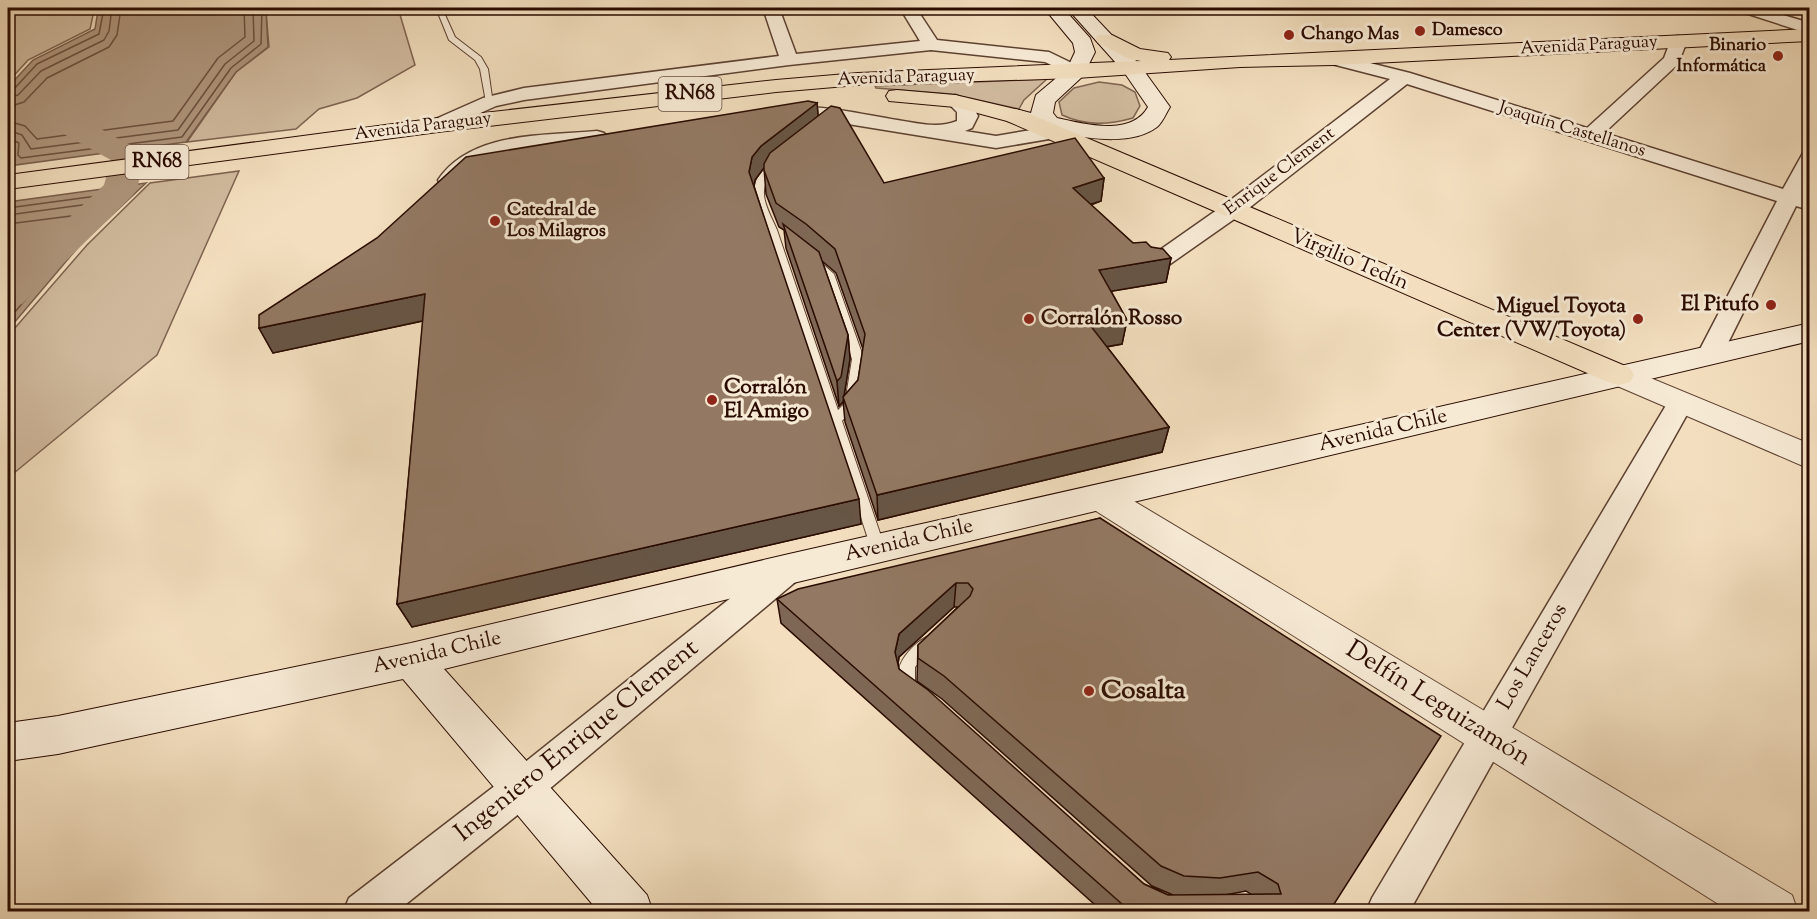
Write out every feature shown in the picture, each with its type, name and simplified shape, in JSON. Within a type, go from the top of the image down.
[{"type":"main road","points":[[1053,8],[1083,42],[1085,52],[1076,72],[1044,100],[1042,113],[1052,127],[1104,133],[1140,129],[1151,123],[1159,107],[1132,68],[1076,8]]},
{"type":"main road","name":"Avenida Paraguay","points":[[8,196],[306,149],[438,125],[776,86],[858,79],[1076,72],[1240,61],[1334,59],[1809,35]]},
{"type":"main road","points":[[1105,39],[1136,55],[1240,61]]},
{"type":"main road","name":"Avenida Paraguay","points":[[8,182],[790,98],[876,95],[955,101],[1052,127]]},
{"type":"main road","name":"Virgilio Tedín","points":[[1052,127],[1232,210],[1809,457]]},
{"type":"main road","name":"Avenida Chile","points":[[8,742],[58,735],[411,660],[878,548],[1809,332]]},
{"type":"main road","name":"Delfín Leguizamón","points":[[1100,497],[1775,912]]},
{"type":"main road","points":[[411,660],[630,912]]},
{"type":"street","points":[[771,8],[789,60]]},
{"type":"street","points":[[908,8],[931,45]]},
{"type":"street","points":[[1745,8],[1809,28]]},
{"type":"street","points":[[1776,17],[1798,8]]},
{"type":"street","points":[[1589,136],[1672,60],[1678,41]]},
{"type":"street","points":[[438,125],[490,102],[524,94],[789,60],[931,45],[1048,57],[1076,72]]},
{"type":"street","name":"Joaquín Castellanos","points":[[1334,59],[1404,77],[1799,201]]},
{"type":"street","name":"Enrique Clement","points":[[1155,264],[1232,210],[1404,77]]},
{"type":"street","points":[[929,132],[954,129],[965,124],[968,116],[965,109],[955,101]]},
{"type":"street","points":[[758,118],[811,112],[834,120],[996,142],[1052,127]]},
{"type":"street","points":[[436,194],[465,161],[477,155],[501,149],[618,135]]},
{"type":"street","points":[[1711,353],[1799,201],[1809,157]]},
{"type":"street","name":"Los Lanceros","points":[[1386,912],[1681,402]]},
{"type":"street","name":"Ingeniero Enrique Clement","points":[[363,912],[522,788],[789,569]]},
{"type":"lane","points":[[439,8],[452,38],[478,59],[484,69],[490,102]]},
{"type":"lane","points":[[784,160],[759,182],[758,193],[878,548]]},
{"type":"lane","points":[[772,230],[788,241]]},
{"type":"lane","points":[[803,252],[828,274],[858,359],[851,404],[836,420]]},
{"type":"lane","points":[[925,699],[907,685],[907,664],[946,628]]},
{"type":"shaded area","points":[[8,8],[87,8],[94,11],[90,29],[28,60],[8,82]]},
{"type":"shaded area","points":[[273,8],[398,8],[415,65],[357,98],[319,109],[296,129],[187,142],[236,72],[269,47],[266,11]]},
{"type":"shaded area","points":[[1047,79],[1024,100],[1019,109],[951,94],[876,88],[875,86]]},
{"type":"shaded area","points":[[1099,82],[1122,85],[1135,92],[1140,106],[1133,118],[1115,122],[1088,123],[1062,115],[1059,102],[1074,88]]},
{"type":"shaded area","points":[[239,171],[157,355],[8,478],[8,336],[87,245],[150,183]]},
{"type":"water","points":[[94,8],[273,8],[266,12],[268,47],[236,72],[186,142],[8,166],[14,147],[8,142],[8,87],[33,60],[95,29],[98,10]]},
{"type":"water","points":[[146,183],[80,245],[8,330],[8,202]]},
{"type":"building","name":"Corralón El Amigo","points":[[808,101],[817,103],[761,146],[752,157],[749,172],[859,499],[397,604],[425,294],[259,328],[259,315],[377,238],[466,157]]},
{"type":"building","points":[[831,106],[840,108],[884,183],[1075,138],[1104,178],[1073,188],[1133,243],[1146,242],[1151,247],[1163,249],[1171,258],[1099,270],[1127,320],[1090,325],[1169,427],[877,495],[843,397],[858,380],[865,334],[835,249],[806,224],[776,203],[764,170],[764,164],[770,153]]},
{"type":"building","points":[[783,224],[819,252],[848,335],[841,377],[837,381]]},
{"type":"building","name":"Cosalta","points":[[1100,518],[1441,736],[1329,912],[1131,912],[777,599],[798,589]],"holes":[[[956,583],[968,583],[973,589],[970,596],[918,645],[918,658],[944,676],[1161,866],[1184,876],[1220,878],[1258,872],[1278,884],[1281,894],[1168,895],[1144,884],[928,690],[899,669],[895,652],[899,634]]]},
{"type":"waterway","points":[[8,296],[120,189],[129,155],[112,149],[62,120]]},
{"type":"place","name":"Damesco","points":[[1420,31]]},
{"type":"place","name":"Chango Mas","points":[[1289,35]]},
{"type":"place","name":"Binario Informática","points":[[1778,56]]},
{"type":"place","name":"Catedral de Los Milagros","points":[[495,221]]},
{"type":"place","name":"El Pitufo","points":[[1771,305]]},
{"type":"place","name":"Corralón Rosso","points":[[1029,319]]},
{"type":"place","name":"Miguel Toyota Center (VW/Toyota)","points":[[1638,319]]},
{"type":"place","name":"Corralón El Amigo","points":[[712,400]]},
{"type":"place","name":"Cosalta","points":[[1089,691]]}]
